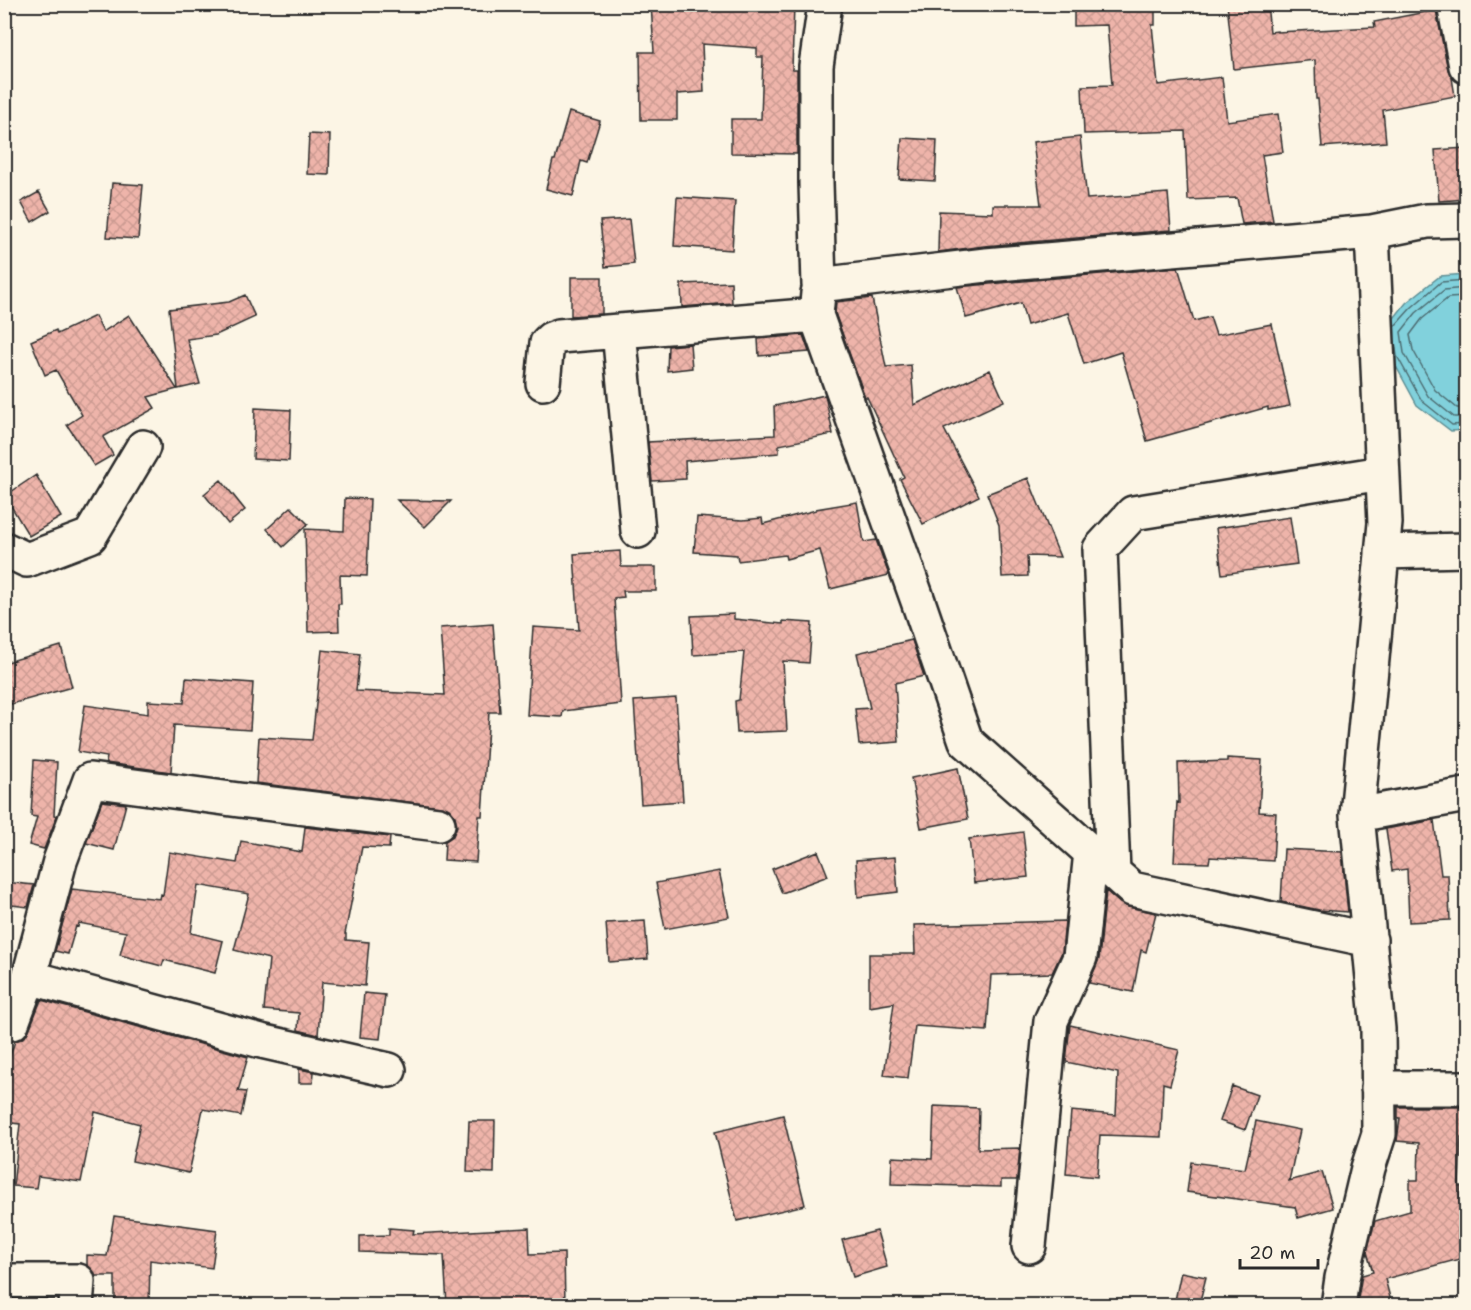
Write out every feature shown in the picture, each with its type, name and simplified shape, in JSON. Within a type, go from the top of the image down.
[{"type":"street","points":[[825,4],[816,66],[818,300],[966,741],[1131,889],[1370,940]]},
{"type":"street","points":[[1454,4],[1467,66]]},
{"type":"street","points":[[543,384],[547,343],[559,336],[619,331],[818,300],[986,265],[1372,232],[1427,221],[1467,220]]},
{"type":"street","points":[[1338,1305],[1342,1278],[1368,1168],[1379,1134],[1378,1029],[1357,814],[1385,523],[1372,232]]},
{"type":"street","points":[[619,331],[638,531]]},
{"type":"street","points":[[4,549],[27,560],[90,536],[143,447]]},
{"type":"street","points":[[1029,1246],[1051,1022],[1080,957],[1102,862],[1100,549],[1132,513],[1382,473]]},
{"type":"street","points":[[1382,552],[1467,550]]},
{"type":"street","points":[[7,1030],[28,977],[60,861],[90,780],[438,824]]},
{"type":"street","points":[[1357,814],[1467,795]]},
{"type":"street","points":[[28,977],[261,1041],[389,1070]]},
{"type":"street","points":[[1378,1088],[1467,1088]]},
{"type":"street","points":[[4,1281],[78,1281],[76,1305]]},
{"type":"water","points":[[1466,274],[1466,430],[1451,431],[1417,405],[1391,357],[1387,327],[1406,303],[1440,276]]},
{"type":"building","points":[[651,4],[794,4],[792,70],[797,70],[797,154],[731,153],[731,119],[761,119],[763,57],[757,57],[757,48],[702,44],[704,92],[677,94],[677,120],[641,120],[640,52],[654,52]]},
{"type":"building","points":[[1074,4],[1155,4],[1155,25],[1152,25],[1158,85],[1222,77],[1227,121],[1278,114],[1283,152],[1262,155],[1273,221],[1242,224],[1237,198],[1188,200],[1185,131],[1084,134],[1082,86],[1112,85],[1107,25],[1074,26]]},
{"type":"building","points":[[1227,4],[1267,4],[1270,32],[1375,27],[1374,22],[1436,10],[1455,96],[1383,110],[1386,142],[1322,147],[1318,99],[1316,99],[1315,60],[1234,69]]},
{"type":"building","points":[[569,112],[600,121],[587,163],[581,161],[573,196],[546,189]]},
{"type":"building","points":[[309,134],[330,135],[329,175],[307,174]]},
{"type":"building","points":[[1080,137],[1087,199],[1168,193],[1171,230],[938,252],[939,211],[993,213],[993,205],[1041,205],[1033,142]]},
{"type":"building","points":[[902,138],[937,140],[935,181],[899,179]]},
{"type":"building","points":[[1467,148],[1467,199],[1439,201],[1435,150]]},
{"type":"building","points":[[112,183],[143,185],[138,239],[107,237]]},
{"type":"building","points":[[39,192],[50,211],[32,222],[21,202]]},
{"type":"building","points":[[677,197],[735,201],[732,250],[674,246]]},
{"type":"building","points":[[629,219],[634,264],[605,267],[600,221]]},
{"type":"building","points":[[1178,267],[1194,321],[1210,317],[1216,335],[1272,324],[1290,406],[1268,410],[1268,407],[1147,441],[1121,352],[1084,364],[1068,313],[1027,325],[1021,303],[966,318],[957,287]]},
{"type":"building","points":[[571,277],[602,277],[602,314],[571,316]]},
{"type":"building","points":[[731,282],[732,303],[682,307],[681,284]]},
{"type":"building","points":[[245,295],[255,317],[216,335],[187,339],[200,384],[178,389],[169,309],[229,302]]},
{"type":"building","points":[[872,298],[886,367],[911,365],[914,405],[990,370],[1004,401],[944,429],[979,496],[923,524],[900,479],[904,477],[865,397],[835,313],[836,302]]},
{"type":"building","points":[[129,315],[177,389],[148,397],[155,408],[103,437],[113,455],[94,466],[67,425],[82,415],[56,370],[45,375],[31,341],[56,330],[57,334],[95,316],[103,332]]},
{"type":"building","points":[[803,335],[809,352],[759,356],[758,339]]},
{"type":"building","points":[[690,344],[692,368],[667,371],[668,346]]},
{"type":"building","points":[[825,395],[833,434],[779,445],[779,453],[685,461],[686,479],[652,481],[648,442],[775,435],[774,406]]},
{"type":"building","points":[[255,408],[291,410],[289,461],[253,459]]},
{"type":"building","points":[[36,475],[61,517],[29,536],[5,496]]},
{"type":"building","points":[[1028,478],[1060,557],[1027,556],[1028,576],[1002,577],[999,525],[987,494]]},
{"type":"building","points":[[221,480],[245,510],[228,524],[204,494]]},
{"type":"building","points":[[345,498],[370,499],[367,576],[340,575],[339,631],[308,632],[305,529],[344,531]]},
{"type":"building","points":[[397,500],[451,501],[425,527]]},
{"type":"building","points":[[857,502],[864,542],[876,540],[889,575],[830,589],[820,550],[786,559],[785,555],[738,561],[737,555],[694,552],[697,517],[743,520],[762,518],[763,524],[816,509]]},
{"type":"building","points":[[291,507],[308,524],[283,547],[267,529]]},
{"type":"building","points":[[1290,517],[1297,564],[1222,574],[1216,528]]},
{"type":"building","points":[[620,551],[621,567],[656,567],[656,591],[623,591],[624,597],[614,598],[621,704],[563,711],[562,717],[527,715],[533,627],[579,630],[574,554]]},
{"type":"building","points":[[734,614],[734,619],[783,624],[783,621],[812,623],[809,663],[783,661],[787,731],[737,733],[735,701],[739,700],[744,652],[693,655],[691,616]]},
{"type":"building","points":[[493,624],[500,712],[489,712],[482,816],[479,816],[476,862],[444,860],[445,841],[453,836],[457,826],[455,816],[449,809],[441,806],[256,783],[259,737],[312,740],[322,650],[360,654],[356,691],[445,695],[440,628]]},
{"type":"building","points":[[912,640],[924,676],[895,683],[899,742],[859,745],[855,709],[870,708],[857,653]]},
{"type":"building","points":[[61,646],[72,687],[4,706],[4,663]]},
{"type":"building","points":[[186,678],[253,683],[250,730],[174,725],[171,772],[106,763],[107,757],[78,752],[85,705],[148,714],[148,701],[184,703]]},
{"type":"building","points":[[676,698],[683,801],[641,804],[634,701]]},
{"type":"building","points":[[1227,758],[1262,760],[1259,812],[1276,813],[1273,861],[1210,857],[1209,863],[1174,862],[1177,802],[1179,803],[1178,763],[1227,761]]},
{"type":"building","points":[[34,760],[57,762],[54,815],[57,816],[44,849],[29,845],[37,817],[31,816]]},
{"type":"building","points":[[958,768],[968,819],[921,828],[911,778]]},
{"type":"building","points":[[102,801],[126,804],[114,850],[86,843]]},
{"type":"building","points":[[1434,820],[1441,875],[1448,875],[1450,920],[1409,922],[1407,869],[1392,871],[1386,829]]},
{"type":"building","points":[[305,827],[390,837],[389,848],[362,847],[345,934],[346,940],[369,942],[365,986],[322,982],[318,1035],[298,1030],[299,1013],[264,1010],[269,959],[234,950],[249,894],[198,885],[191,933],[223,941],[215,973],[164,960],[162,966],[120,955],[126,932],[79,923],[78,927],[76,926],[68,954],[55,951],[72,889],[160,899],[161,894],[163,895],[169,852],[237,863],[241,841],[302,852]]},
{"type":"building","points":[[1023,832],[1028,877],[974,883],[969,839]]},
{"type":"building","points":[[1284,849],[1342,852],[1348,912],[1319,910],[1281,902]]},
{"type":"building","points":[[818,851],[828,876],[782,893],[772,869]]},
{"type":"building","points":[[895,857],[898,892],[858,897],[856,860]]},
{"type":"building","points":[[719,871],[729,917],[665,929],[656,883]]},
{"type":"building","points":[[4,882],[34,885],[28,907],[4,904]]},
{"type":"building","points":[[1106,891],[1128,907],[1156,913],[1146,952],[1141,950],[1133,992],[1089,983],[1099,959]]},
{"type":"building","points":[[645,921],[648,959],[609,962],[606,923]]},
{"type":"building","points":[[1065,921],[1062,952],[1052,973],[991,975],[987,1031],[915,1026],[908,1078],[884,1075],[894,1003],[869,1007],[869,954],[915,954],[914,925]]},
{"type":"building","points":[[364,993],[385,995],[380,1039],[360,1037]]},
{"type":"building","points":[[41,1000],[248,1057],[238,1091],[246,1092],[241,1116],[203,1109],[189,1173],[132,1161],[140,1124],[95,1112],[81,1182],[38,1176],[36,1188],[13,1186],[20,1124],[4,1122],[4,1073],[15,1041],[25,1037]]},
{"type":"building","points":[[1070,1025],[1179,1050],[1170,1085],[1163,1083],[1161,1137],[1100,1135],[1097,1177],[1066,1174],[1071,1111],[1116,1115],[1118,1073],[1066,1062]]},
{"type":"building","points":[[299,1069],[314,1072],[313,1083],[299,1083]]},
{"type":"building","points":[[1232,1086],[1257,1095],[1245,1130],[1220,1121]]},
{"type":"building","points":[[934,1106],[979,1108],[978,1149],[1020,1148],[1017,1180],[1001,1180],[1001,1187],[891,1184],[892,1157],[932,1159]]},
{"type":"building","points":[[1398,1107],[1467,1107],[1467,1135],[1461,1137],[1458,1238],[1467,1235],[1467,1257],[1385,1279],[1392,1305],[1357,1305],[1362,1275],[1373,1272],[1367,1252],[1375,1221],[1410,1211],[1410,1180],[1418,1180],[1419,1143],[1397,1141],[1400,1118],[1398,1118]]},
{"type":"building","points":[[783,1115],[805,1205],[737,1221],[715,1132]]},
{"type":"building","points":[[469,1121],[495,1121],[494,1173],[467,1172]]},
{"type":"building","points":[[1256,1121],[1300,1130],[1289,1181],[1322,1172],[1333,1208],[1298,1218],[1295,1207],[1187,1192],[1191,1162],[1245,1169]]},
{"type":"building","points":[[114,1216],[217,1230],[212,1268],[150,1260],[149,1305],[115,1305],[115,1276],[95,1276],[87,1265],[87,1255],[107,1256]]},
{"type":"building","points":[[389,1228],[414,1230],[413,1234],[529,1228],[530,1254],[564,1253],[565,1305],[447,1305],[444,1255],[360,1252],[360,1236],[389,1235]]},
{"type":"building","points":[[877,1231],[887,1267],[853,1277],[842,1240]]},
{"type":"building","points":[[1181,1272],[1206,1277],[1199,1305],[1174,1305]]},
{"type":"building","points":[[14,1300],[38,1300],[38,1305],[14,1305]]}]
